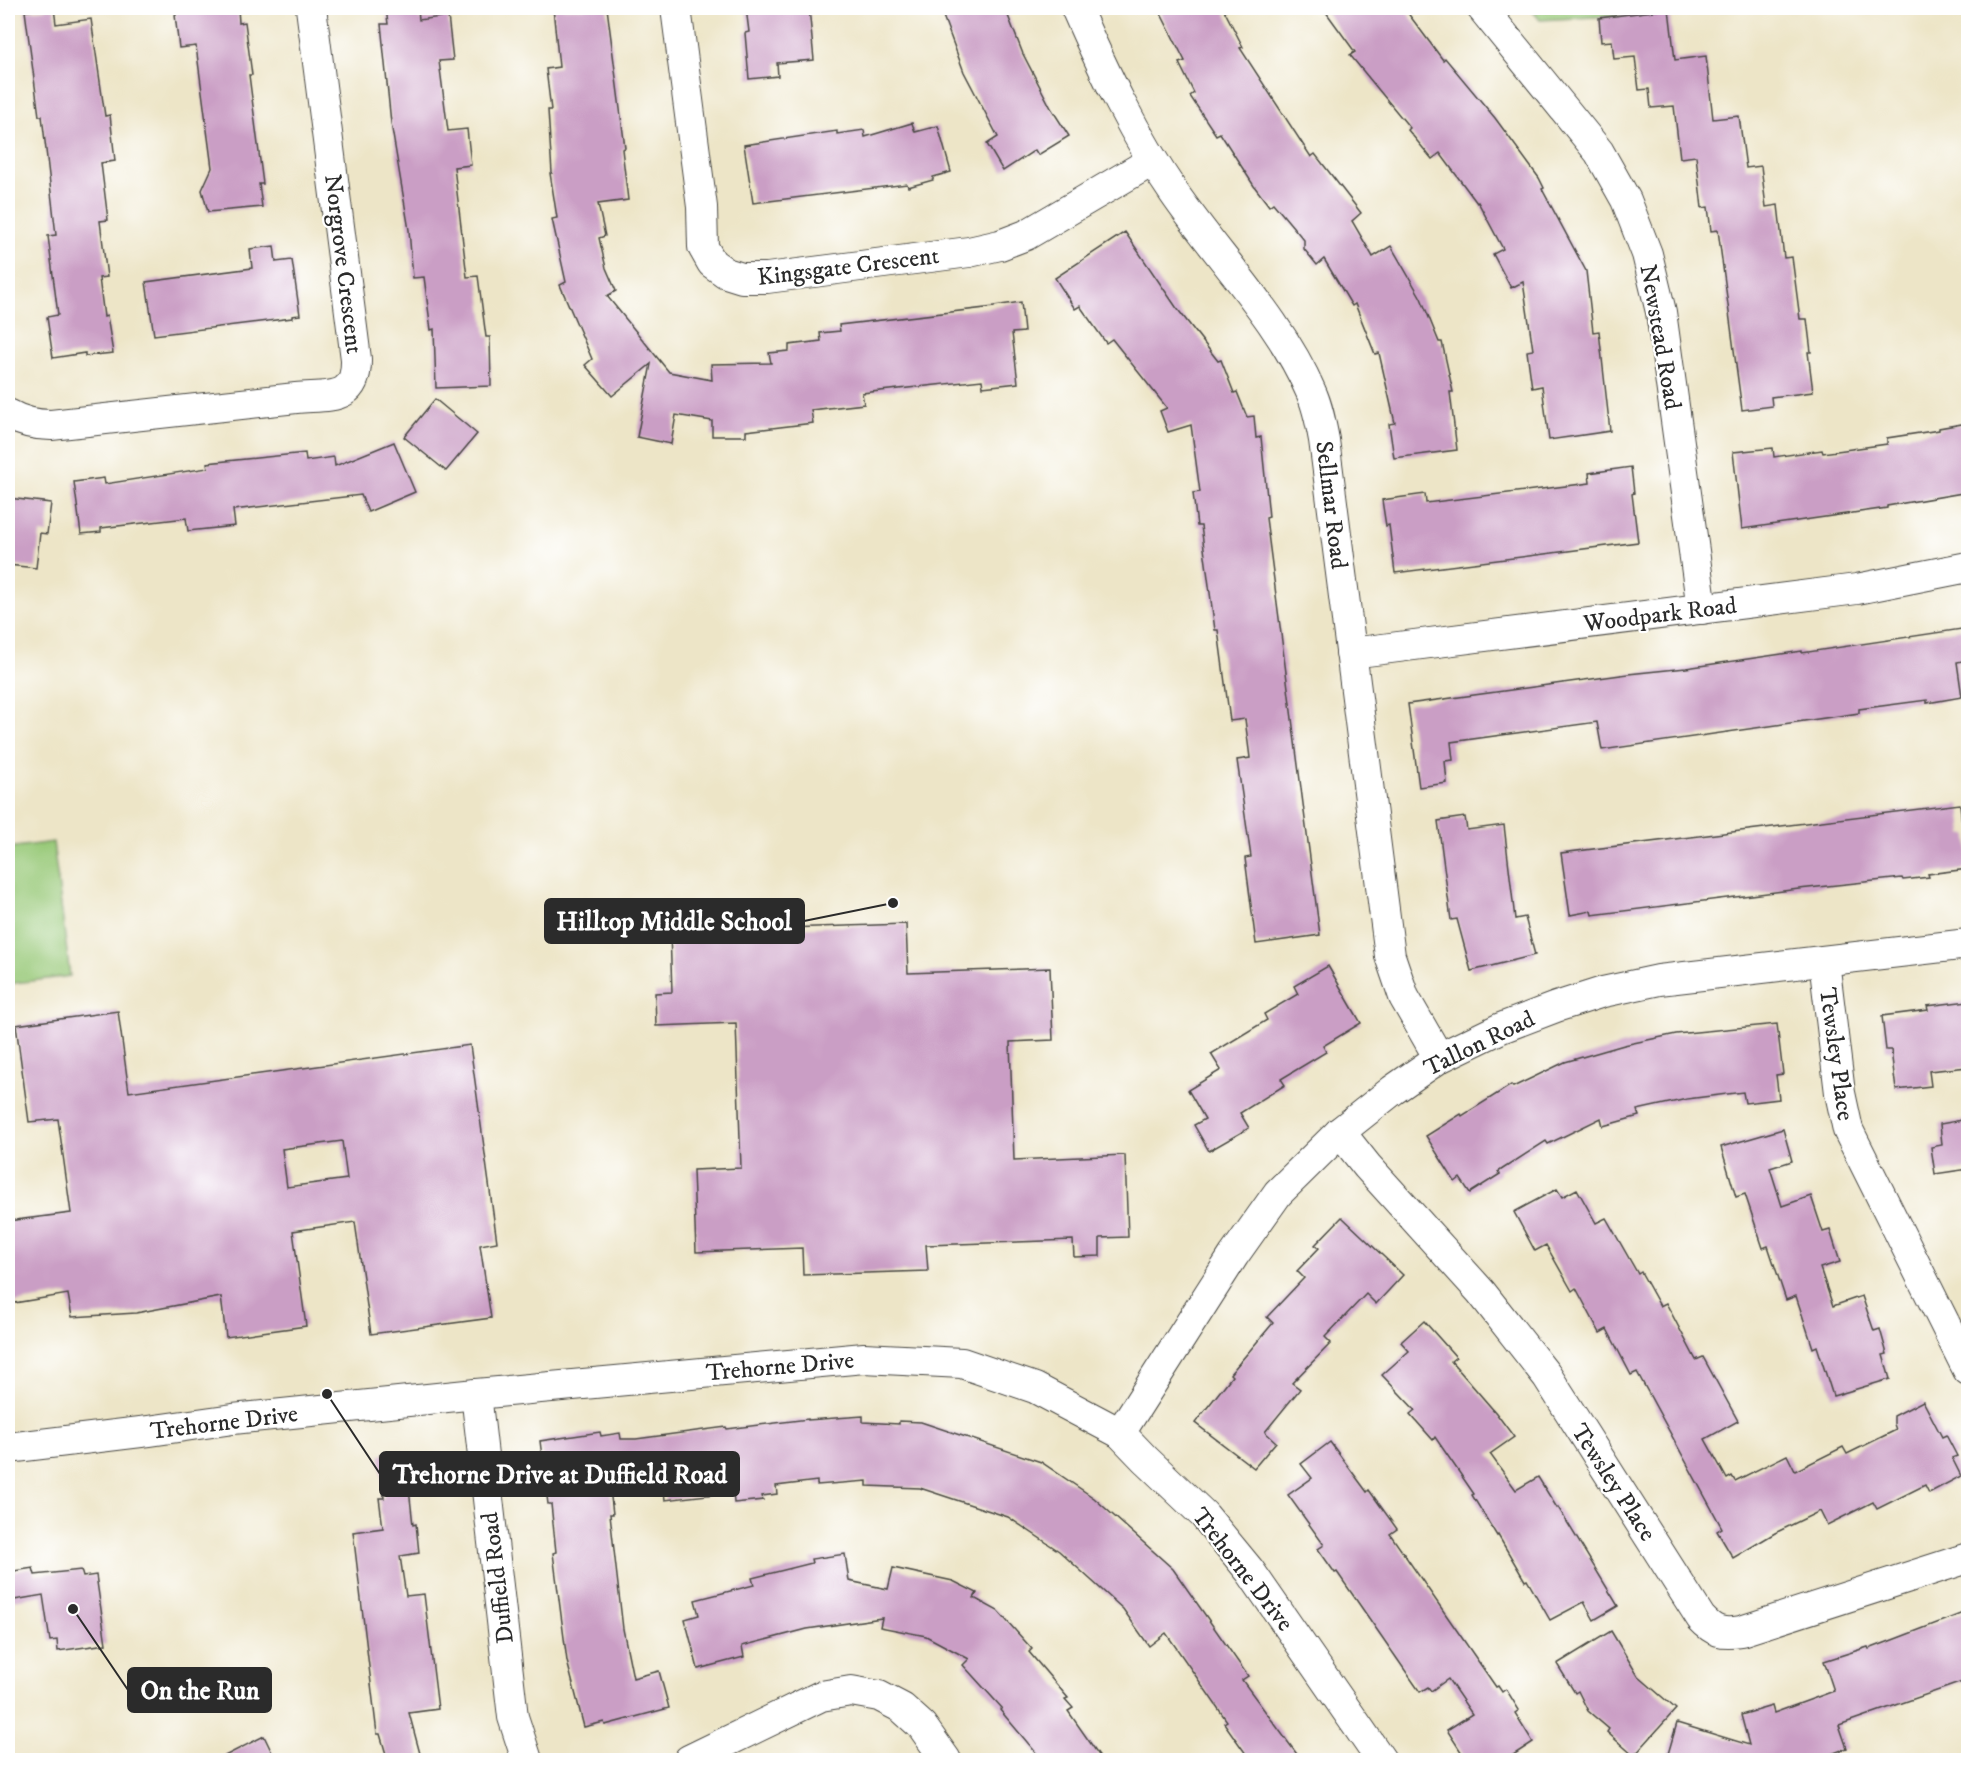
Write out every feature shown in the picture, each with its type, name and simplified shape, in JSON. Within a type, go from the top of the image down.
[{"type":"street","name":"Norgrove Crescent","points":[[8,414],[29,423],[51,425],[329,396],[342,393],[351,386],[356,374],[356,359],[311,8]]},
{"type":"street","name":"Kingsgate Crescent","points":[[676,8],[702,207],[703,248],[712,263],[726,273],[742,278],[767,278],[969,252],[1000,245],[1026,235],[1152,161]]},
{"type":"street","name":"Sellmar Road","points":[[1076,8],[1107,78],[1152,161],[1283,339],[1300,367],[1312,394],[1324,440],[1390,956],[1404,997],[1439,1058]]},
{"type":"street","name":"Newstead Road","points":[[1482,8],[1599,152],[1626,200],[1647,254],[1661,312],[1702,609]]},
{"type":"street","name":"Woodpark Road","points":[[1351,653],[1857,589],[1968,567]]},
{"type":"street","name":"Tallon Road","points":[[1120,1433],[1234,1255],[1278,1193],[1340,1132],[1393,1090],[1439,1058],[1501,1028],[1556,1006],[1603,992],[1659,980],[1968,944]]},
{"type":"street","name":"Tewsley Place","points":[[1824,961],[1840,1093],[1848,1130],[1968,1371]]},
{"type":"street","name":"Tewsley Place","points":[[1340,1132],[1367,1166],[1481,1292],[1547,1376],[1701,1618],[1710,1628],[1726,1633],[1741,1631],[1968,1558]]},
{"type":"street","name":"Trehorne Drive","points":[[8,1448],[233,1419],[864,1358],[962,1363],[1035,1388],[1120,1433],[1227,1540],[1381,1761]]},
{"type":"street","name":"Duffield Road","points":[[476,1394],[513,1717],[527,1761]]},
{"type":"street","points":[[689,1761],[821,1696],[851,1691],[879,1696],[902,1708],[922,1726],[946,1761]]},
{"type":"green space","points":[[1530,8],[1754,8],[1540,20]]},
{"type":"green space","points":[[53,842],[70,976],[8,984],[8,848]]},
{"type":"building","points":[[54,8],[56,24],[91,19],[105,116],[110,115],[115,161],[101,163],[108,220],[100,221],[107,277],[99,278],[104,317],[107,316],[113,353],[85,356],[85,353],[53,358],[47,317],[58,315],[48,236],[56,235],[42,116],[39,116],[25,11]]},
{"type":"building","points":[[176,8],[238,8],[239,23],[245,22],[252,75],[249,75],[263,184],[259,184],[262,207],[208,212],[202,190],[212,168],[196,46],[179,48]]},
{"type":"building","points":[[386,8],[418,8],[419,20],[448,16],[453,60],[439,61],[448,131],[467,129],[471,165],[454,167],[467,277],[478,276],[486,337],[490,337],[491,386],[436,388],[434,329],[431,330],[424,277],[413,278],[409,230],[391,123],[381,24],[388,24]]},
{"type":"building","points":[[553,8],[607,8],[625,148],[622,149],[628,200],[598,204],[605,236],[599,238],[606,268],[616,291],[607,296],[669,372],[712,380],[711,364],[771,363],[769,353],[789,351],[789,345],[821,341],[820,333],[840,331],[839,325],[1021,302],[1024,332],[1012,333],[1018,383],[983,387],[982,380],[862,393],[864,404],[811,410],[813,423],[746,431],[746,436],[712,436],[712,421],[676,415],[671,444],[637,437],[651,364],[612,396],[585,365],[592,359],[560,285],[566,282],[552,219],[557,218],[550,173],[552,173],[548,110],[551,110],[546,69],[559,67]]},
{"type":"building","points":[[746,8],[809,8],[814,60],[777,63],[778,76],[749,79],[745,33],[749,32]]},
{"type":"building","points":[[940,8],[1005,8],[1023,54],[1051,108],[1069,136],[1038,155],[1035,150],[1003,171],[987,144],[998,137],[964,72]]},
{"type":"building","points":[[1158,8],[1223,8],[1243,47],[1240,48],[1311,157],[1315,154],[1361,213],[1352,221],[1373,257],[1391,246],[1421,298],[1439,342],[1442,342],[1453,392],[1450,392],[1457,450],[1394,458],[1389,424],[1395,423],[1379,353],[1375,354],[1355,304],[1352,306],[1324,259],[1317,265],[1304,249],[1304,240],[1273,203],[1269,206],[1220,133],[1216,135],[1190,96],[1194,93],[1179,63],[1185,61]]},
{"type":"building","points":[[1323,8],[1404,8],[1443,60],[1445,58],[1495,118],[1539,178],[1544,188],[1542,189],[1586,271],[1593,332],[1599,331],[1610,431],[1549,440],[1542,386],[1532,388],[1527,351],[1533,350],[1523,282],[1511,288],[1493,254],[1503,249],[1478,202],[1440,153],[1432,159],[1408,130],[1410,128],[1350,55],[1355,52]]},
{"type":"building","points":[[1669,9],[1675,60],[1706,56],[1713,119],[1739,116],[1746,168],[1761,166],[1766,207],[1778,205],[1784,258],[1792,257],[1800,319],[1807,319],[1813,392],[1771,397],[1772,406],[1742,410],[1718,230],[1711,231],[1708,207],[1702,208],[1696,156],[1680,158],[1674,106],[1651,108],[1649,89],[1639,90],[1635,57],[1614,59],[1612,41],[1601,42],[1599,18]]},
{"type":"building","points":[[912,123],[915,132],[938,126],[951,172],[908,187],[907,184],[753,203],[744,145],[837,131],[837,134],[864,130],[865,137]]},
{"type":"building","points":[[1125,232],[1176,307],[1218,361],[1221,360],[1234,393],[1237,392],[1247,417],[1254,416],[1256,438],[1261,437],[1269,517],[1266,518],[1320,935],[1256,944],[1245,858],[1251,857],[1237,760],[1250,758],[1245,719],[1230,721],[1201,526],[1197,526],[1193,493],[1200,492],[1191,425],[1168,432],[1160,411],[1167,408],[1112,339],[1106,343],[1080,306],[1075,309],[1055,278]]},
{"type":"building","points":[[274,246],[276,262],[292,260],[300,315],[292,316],[292,318],[154,335],[146,282],[252,268],[250,249]]},
{"type":"building","points":[[435,399],[477,434],[446,471],[404,437]]},
{"type":"building","points":[[1968,423],[1968,492],[1887,506],[1887,508],[1742,529],[1733,452],[1773,448],[1774,457],[1822,450],[1823,453],[1887,444],[1887,438]]},
{"type":"building","points":[[394,442],[415,492],[368,512],[361,495],[233,510],[235,526],[188,531],[186,518],[101,528],[101,532],[81,534],[74,482],[104,478],[105,484],[208,468],[207,463],[305,453],[306,461],[334,457],[335,466]]},
{"type":"building","points":[[1631,467],[1638,542],[1395,573],[1389,525],[1386,526],[1382,500],[1425,494],[1426,503],[1590,483],[1589,473]]},
{"type":"building","points":[[8,498],[51,503],[47,534],[40,533],[36,568],[8,565]]},
{"type":"building","points":[[1968,628],[1968,660],[1957,662],[1962,697],[1927,703],[1927,700],[1859,709],[1859,713],[1602,750],[1597,722],[1451,742],[1453,760],[1445,761],[1447,783],[1419,787],[1408,704],[1802,651],[1802,653]]},
{"type":"building","points":[[1960,804],[1963,834],[1968,834],[1968,869],[1928,874],[1929,877],[1799,889],[1592,915],[1591,911],[1570,915],[1561,853]]},
{"type":"building","points":[[1465,817],[1467,830],[1504,825],[1515,919],[1525,917],[1535,955],[1471,971],[1457,919],[1451,920],[1438,821]]},
{"type":"building","points":[[906,924],[908,973],[1050,968],[1053,1040],[1010,1042],[1014,1160],[1125,1155],[1128,1237],[1100,1238],[1100,1256],[1074,1257],[1073,1240],[926,1245],[928,1271],[803,1275],[802,1248],[696,1252],[693,1170],[741,1168],[736,1023],[656,1026],[655,993],[672,992],[670,932]]},
{"type":"building","points":[[1328,966],[1361,1023],[1323,1046],[1326,1052],[1281,1079],[1285,1085],[1240,1113],[1249,1128],[1209,1151],[1194,1125],[1205,1119],[1188,1090],[1221,1070],[1211,1054],[1267,1020],[1264,1014],[1298,994],[1294,986]]},
{"type":"building","points":[[1968,1001],[1968,1067],[1929,1071],[1931,1086],[1896,1090],[1891,1050],[1886,1050],[1882,1016],[1928,1010],[1927,1006]]},
{"type":"building","points":[[118,1011],[129,1092],[470,1045],[497,1242],[480,1245],[491,1318],[371,1334],[355,1222],[293,1231],[306,1326],[226,1337],[221,1297],[136,1313],[72,1317],[68,1294],[8,1304],[8,1221],[71,1213],[58,1119],[29,1122],[16,1025]],"holes":[[[342,1141],[347,1179],[287,1187],[282,1149]]]},
{"type":"building","points":[[1777,1024],[1783,1074],[1776,1075],[1779,1099],[1745,1103],[1743,1092],[1687,1099],[1637,1110],[1639,1116],[1603,1126],[1601,1118],[1548,1144],[1546,1141],[1470,1193],[1460,1178],[1455,1182],[1426,1136],[1511,1085],[1513,1087],[1565,1062],[1624,1045],[1676,1034]]},
{"type":"building","points":[[1968,1119],[1968,1169],[1935,1174],[1931,1147],[1942,1145],[1940,1124]]},
{"type":"building","points":[[1783,1129],[1792,1161],[1770,1168],[1782,1206],[1811,1196],[1823,1232],[1830,1230],[1840,1262],[1820,1268],[1833,1306],[1862,1296],[1874,1331],[1880,1329],[1887,1354],[1883,1355],[1890,1379],[1833,1396],[1817,1346],[1813,1348],[1796,1296],[1786,1300],[1768,1246],[1763,1248],[1745,1194],[1736,1197],[1721,1147]]},
{"type":"building","points":[[1557,1189],[1562,1197],[1577,1189],[1596,1223],[1606,1218],[1638,1274],[1641,1272],[1660,1306],[1666,1303],[1696,1360],[1703,1357],[1738,1421],[1705,1439],[1727,1479],[1732,1476],[1735,1481],[1787,1455],[1795,1471],[1843,1447],[1847,1454],[1896,1430],[1894,1416],[1923,1401],[1942,1437],[1946,1435],[1957,1456],[1952,1458],[1961,1476],[1929,1493],[1925,1485],[1877,1509],[1873,1502],[1827,1525],[1820,1511],[1775,1533],[1733,1558],[1717,1531],[1722,1528],[1637,1372],[1631,1375],[1607,1329],[1600,1333],[1576,1288],[1572,1291],[1546,1245],[1535,1251],[1514,1212]]},
{"type":"building","points":[[1342,1217],[1403,1275],[1376,1304],[1366,1294],[1325,1337],[1331,1343],[1292,1383],[1300,1389],[1265,1432],[1276,1442],[1254,1468],[1195,1423],[1232,1376],[1230,1374],[1273,1323],[1267,1317],[1304,1278],[1297,1271],[1319,1248],[1315,1245]]},
{"type":"building","points":[[1424,1321],[1456,1357],[1451,1361],[1514,1437],[1490,1454],[1516,1490],[1538,1477],[1618,1606],[1594,1620],[1584,1602],[1550,1620],[1472,1495],[1474,1494],[1435,1437],[1433,1440],[1410,1414],[1415,1410],[1382,1375],[1409,1351],[1401,1342]]},
{"type":"building","points":[[863,1416],[863,1422],[899,1424],[899,1421],[921,1422],[1041,1462],[1094,1498],[1173,1569],[1248,1676],[1242,1680],[1302,1761],[1251,1761],[1224,1723],[1227,1721],[1166,1633],[1149,1646],[1123,1609],[1059,1551],[1008,1517],[920,1488],[867,1486],[867,1481],[817,1485],[817,1481],[776,1486],[777,1494],[762,1496],[763,1500],[734,1503],[733,1492],[665,1500],[660,1456],[607,1464],[613,1514],[610,1514],[623,1629],[633,1678],[659,1671],[669,1708],[605,1725],[604,1722],[584,1727],[567,1661],[553,1553],[556,1552],[551,1504],[548,1504],[540,1441],[600,1432],[601,1436],[620,1433],[621,1439],[636,1439],[726,1427],[727,1429],[808,1419]]},
{"type":"building","points":[[1330,1442],[1397,1529],[1390,1534],[1496,1687],[1498,1686],[1502,1692],[1506,1689],[1519,1710],[1515,1713],[1533,1742],[1504,1761],[1467,1761],[1447,1730],[1472,1714],[1448,1679],[1431,1691],[1428,1687],[1420,1692],[1337,1572],[1335,1573],[1318,1549],[1324,1545],[1288,1495],[1312,1478],[1301,1464]]},
{"type":"building","points":[[405,1452],[413,1525],[416,1524],[419,1553],[400,1556],[406,1596],[424,1594],[438,1709],[409,1713],[422,1761],[388,1761],[380,1734],[377,1734],[353,1532],[383,1528],[379,1498],[384,1498],[380,1455]]},
{"type":"building","points":[[845,1554],[849,1581],[888,1589],[893,1568],[953,1581],[977,1593],[974,1598],[998,1611],[1032,1649],[1029,1652],[1068,1698],[1065,1699],[1073,1708],[1068,1711],[1103,1761],[1043,1761],[1000,1710],[1002,1708],[963,1665],[969,1659],[926,1636],[880,1627],[882,1618],[807,1629],[742,1646],[744,1657],[698,1669],[685,1619],[699,1615],[695,1600],[754,1585],[752,1578],[812,1563],[811,1559]]},
{"type":"building","points":[[33,1568],[35,1575],[81,1570],[83,1577],[96,1575],[106,1644],[58,1651],[57,1640],[50,1641],[43,1595],[8,1601],[8,1572]]},
{"type":"building","points":[[1968,1611],[1968,1680],[1839,1725],[1847,1748],[1813,1761],[1666,1761],[1677,1723],[1749,1745],[1741,1715],[1772,1706],[1774,1713],[1834,1691],[1824,1661],[1868,1647],[1869,1649]]},
{"type":"building","points":[[1611,1631],[1638,1676],[1676,1709],[1634,1756],[1607,1732],[1609,1729],[1588,1711],[1578,1691],[1575,1693],[1557,1664]]},
{"type":"building","points":[[264,1736],[276,1761],[215,1761]]},
{"type":"place","name":"Hilltop Middle School","points":[[893,903]]},
{"type":"place","name":"Trehorne Drive at Duffield Road","points":[[327,1394]]},
{"type":"place","name":"On the Run","points":[[73,1609]]}]
